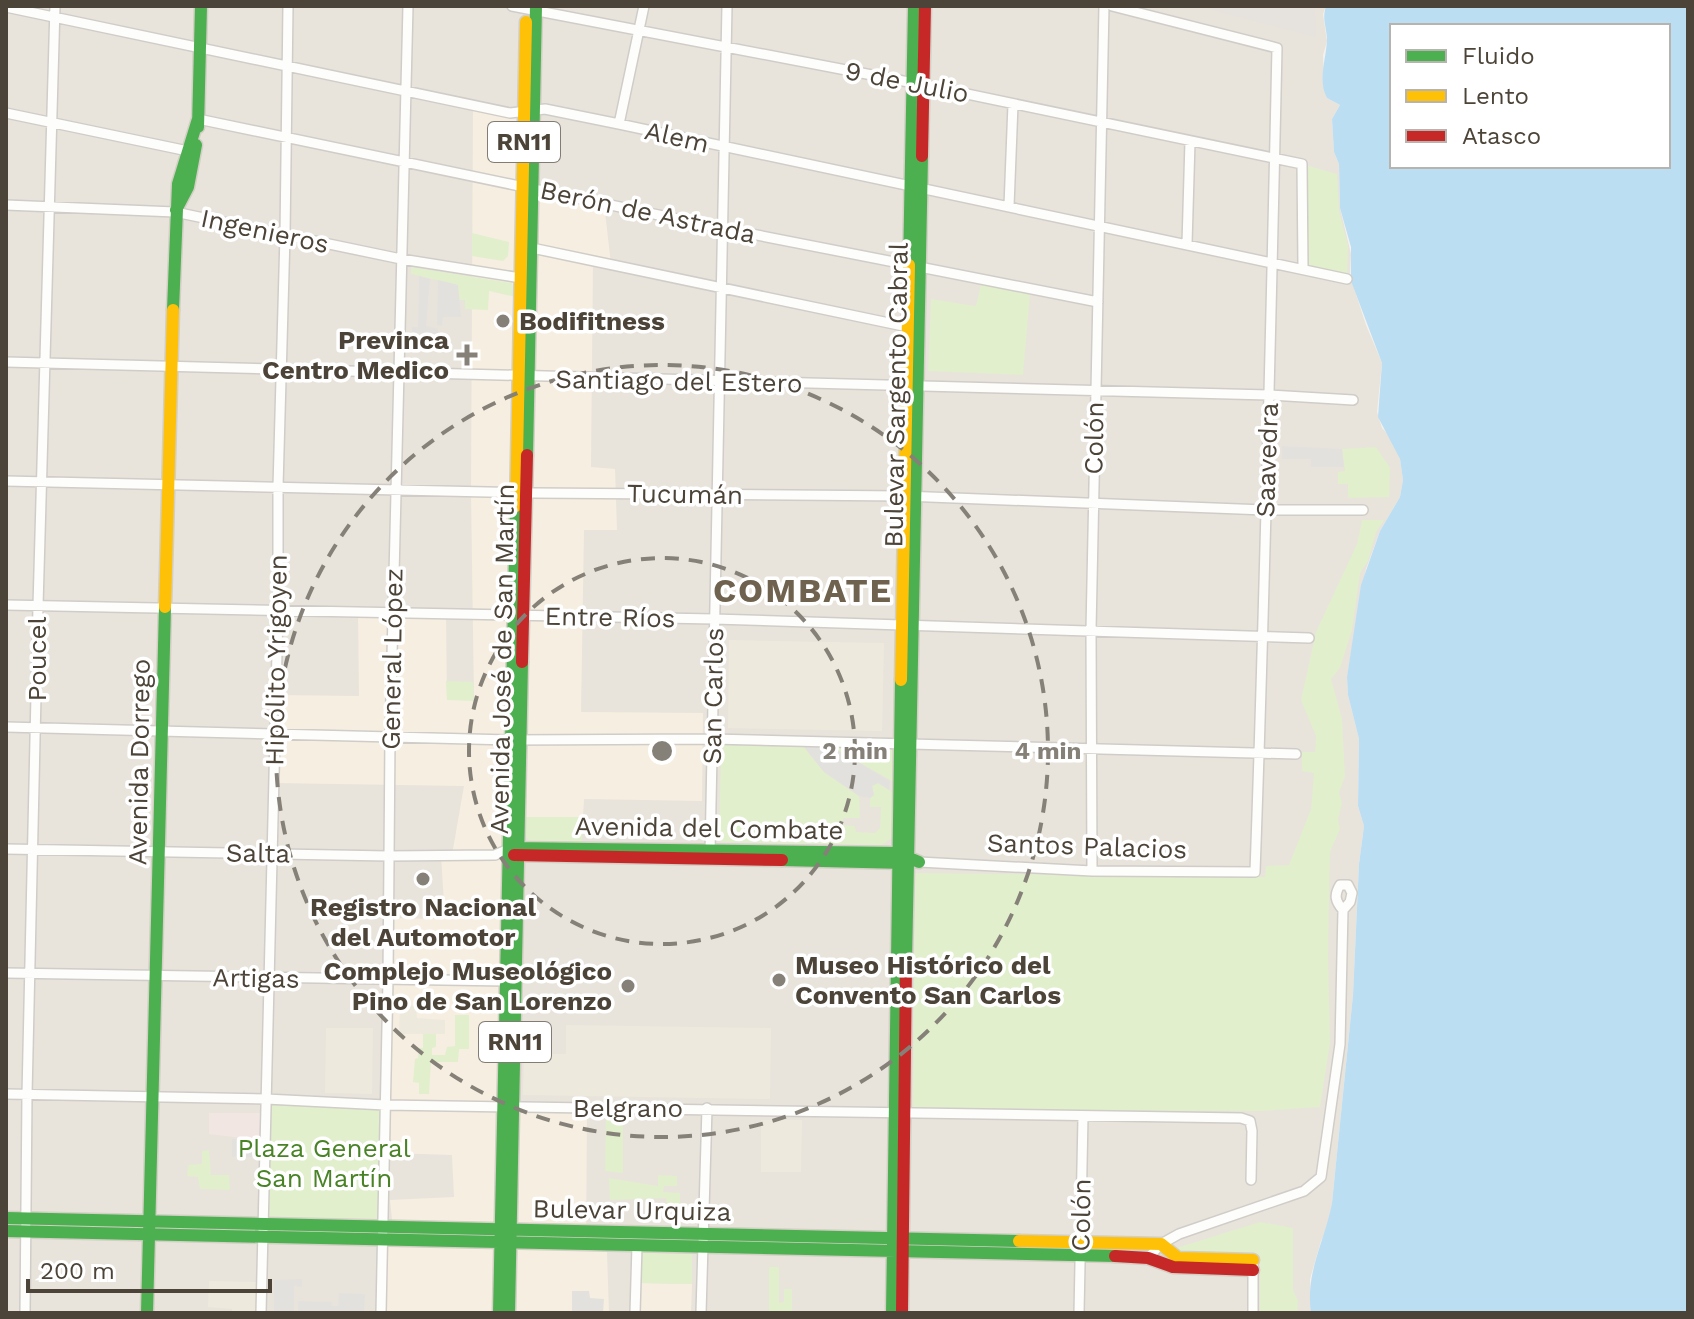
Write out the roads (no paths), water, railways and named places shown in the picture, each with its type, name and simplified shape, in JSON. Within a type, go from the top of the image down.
[{"type":"main road","name":"Avenida Dorrego","points":[[175,212],[185,198],[193,169],[198,119],[201,6]]},
{"type":"main road","name":"Bulevar Sargento Cabral","points":[[914,6],[918,84]]},
{"type":"main road","name":"Bulevar Sargento Cabral","points":[[902,1313],[898,1243],[905,743],[918,84],[925,6]]},
{"type":"main road","name":"Avenida José de San Martín","points":[[524,377],[521,278],[528,187],[531,8]]},
{"type":"main road","name":"Avenida Dorrego","points":[[147,1313],[175,212],[178,184],[198,119]]},
{"type":"main road","name":"Avenida José de San Martín","points":[[499,1313],[505,1235],[524,377],[532,248],[528,187]]},
{"type":"main road","name":"Bulevar Sargento Cabral","points":[[912,386],[908,327],[915,266]]},
{"type":"main road","name":"Avenida José de San Martín","points":[[508,1107],[506,981],[514,851]]},
{"type":"main road","name":"Avenida del Combate","points":[[514,851],[905,859]]},
{"type":"main road","name":"Bulevar Urquiza","points":[[6,1218],[27,1225],[704,1241],[1080,1241],[1161,1244],[1178,1258],[1253,1265]]},
{"type":"main road","name":"Bulevar Urquiza","points":[[6,1231],[27,1225]]},
{"type":"main road","name":"Avenida José de San Martín","points":[[505,1235],[509,1313]]},
{"type":"main road","name":"Bulevar Urquiza","points":[[505,1235],[637,1246],[704,1241]]},
{"type":"main road","name":"Bulevar Sargento Cabral","points":[[892,1313],[898,1243]]},
{"type":"main road","name":"Bulevar Urquiza","points":[[898,1243],[1148,1258],[1173,1267],[1253,1265]]},
{"type":"street","name":"Hipólito Yrigoyen","points":[[261,1313],[278,611],[288,6]]},
{"type":"street","name":"General López","points":[[381,1313],[390,737],[408,6]]},
{"type":"street","name":"9 de Julio","points":[[512,6],[918,84],[1302,164],[1303,267]]},
{"type":"street","points":[[619,124],[644,6]]},
{"type":"street","name":"San Carlos","points":[[710,854],[727,6]]},
{"type":"street","name":"Colón","points":[[1092,871],[1091,630],[1104,6]]},
{"type":"street","name":"Saavedra","points":[[1112,6],[1277,48],[1264,636],[1255,872]]},
{"type":"street","name":"Alem","points":[[6,7],[55,12],[287,67],[510,113],[545,109],[619,124],[1303,267],[1347,279]]},
{"type":"street","name":"Poucel","points":[[25,1313],[29,973],[55,12]]},
{"type":"street","points":[[1009,206],[1013,104]]},
{"type":"street","points":[[6,113],[188,151],[193,169]]},
{"type":"street","name":"Berón de Astrada","points":[[198,119],[721,228],[1098,302]]},
{"type":"street","points":[[1187,244],[1190,141]]},
{"type":"street","name":"Ingenieros","points":[[6,205],[175,212],[401,259],[521,278]]},
{"type":"street","points":[[532,248],[908,327]]},
{"type":"street","name":"Santiago del Estero","points":[[6,362],[1095,390],[1353,400]]},
{"type":"street","name":"Tucumán","points":[[6,481],[522,493],[910,497],[1265,510],[1363,510]]},
{"type":"street","name":"Entre Ríos","points":[[6,605],[714,619],[1309,638]]},
{"type":"street","points":[[6,727],[517,740],[712,739],[905,743],[1296,754]]},
{"type":"street","name":"Salta","points":[[6,849],[388,856],[495,855],[514,851]]},
{"type":"street","name":"Santos Palacios","points":[[905,859],[1092,871],[1255,872]]},
{"type":"street","points":[[1148,1258],[1161,1244],[1179,1234],[1304,1191],[1321,1177],[1340,1044],[1343,910]]},
{"type":"street","name":"Artigas","points":[[6,973],[506,981]]},
{"type":"street","name":"Belgrano","points":[[6,1094],[266,1099],[385,1105],[1241,1118],[1250,1121],[1252,1131],[1251,1180]]},
{"type":"street","points":[[701,1313],[707,1108]]},
{"type":"street","name":"Colón","points":[[1079,1313],[1083,1117]]},
{"type":"street","points":[[635,1313],[637,1246]]},
{"type":"street","points":[[1253,1265],[1253,1313]]},
{"type":"water","points":[[1326,6],[1688,6],[1688,1313],[1311,1313],[1313,1270],[1332,1203],[1353,995],[1359,864],[1364,826],[1358,806],[1359,739],[1348,695],[1347,677],[1361,585],[1380,531],[1400,497],[1403,480],[1400,459],[1378,417],[1382,363],[1351,281],[1351,247],[1340,208],[1339,164],[1334,152],[1332,119],[1340,105],[1327,98],[1323,83],[1327,38]]},
{"type":"place","name":"Bodifitness","points":[[503,321]]},
{"type":"place","name":"Previnca Centro Medico","points":[[467,355]]},
{"type":"place","name":"Registro Nacional del Automotor","points":[[423,879]]},
{"type":"place","name":"Museo Histórico del Convento San Carlos","points":[[779,980]]},
{"type":"place","name":"Complejo Museológico Pino de San Lorenzo","points":[[628,986]]},
{"type":"district","name":"COMBATE","points":[[803,590]]},
{"type":"park label","name":"Plaza General San Martín","points":[[324,1163]]}]
